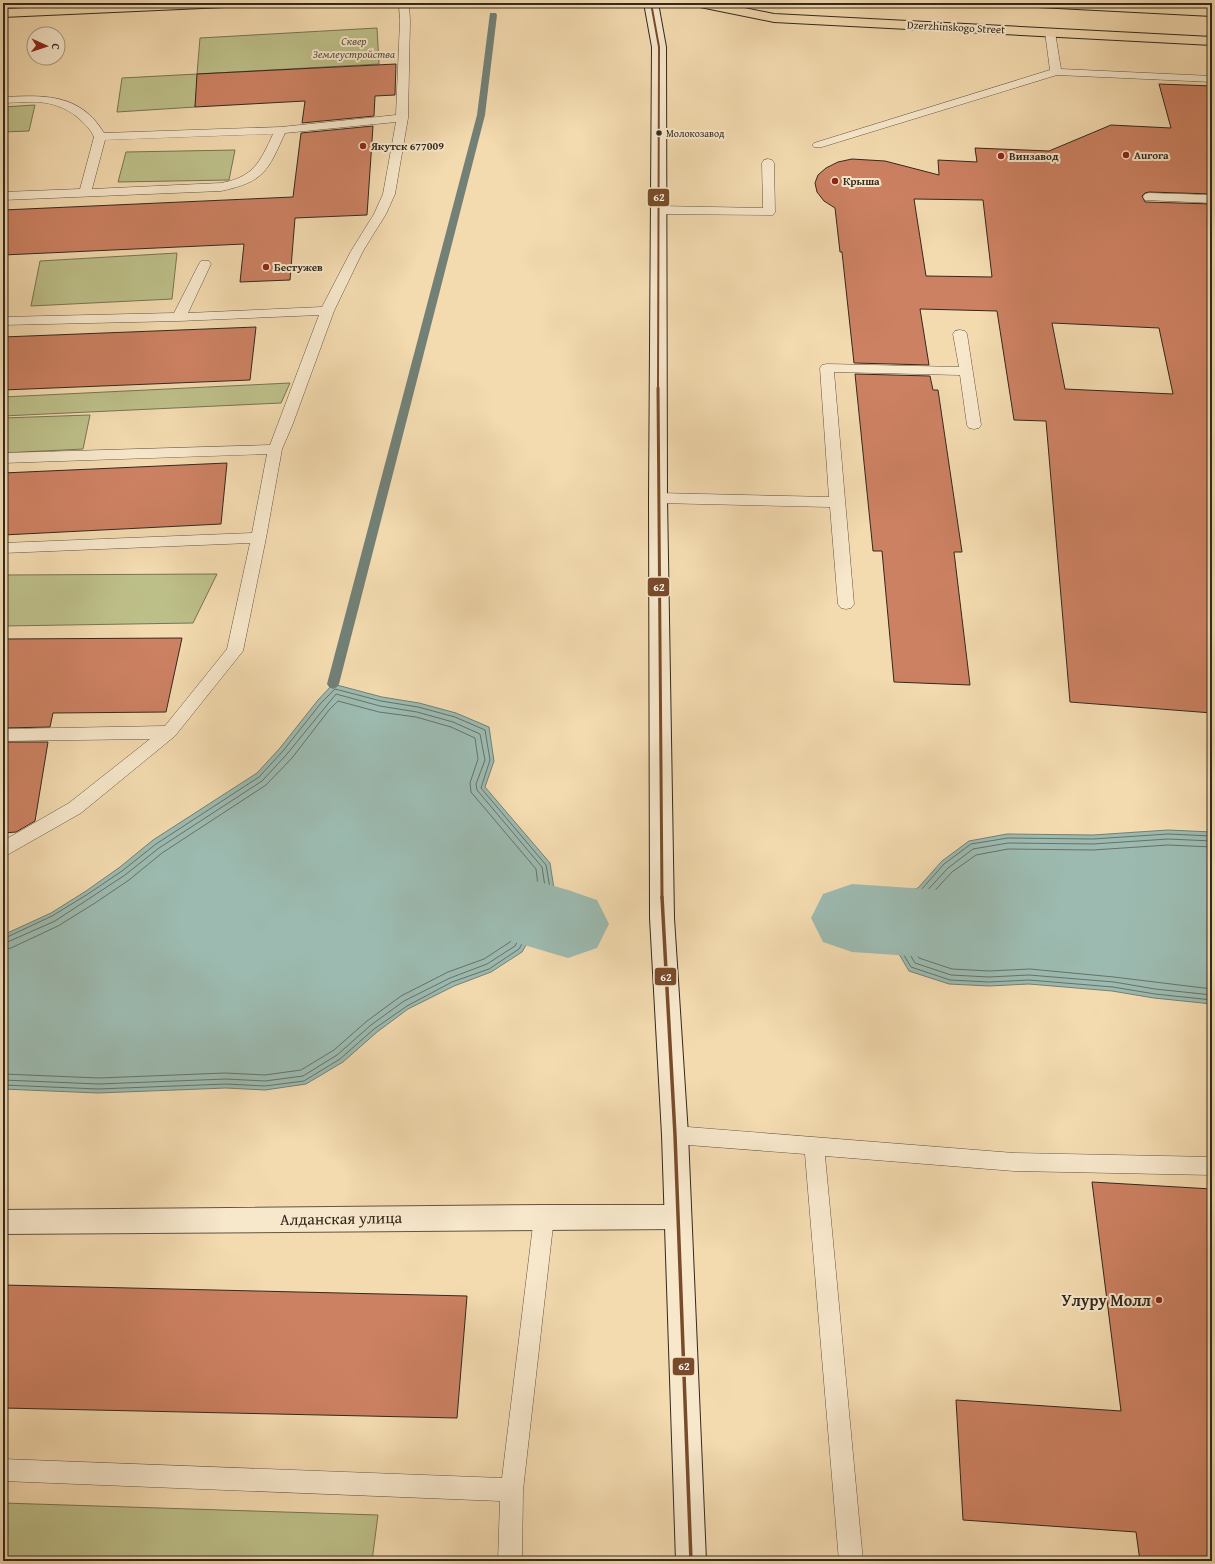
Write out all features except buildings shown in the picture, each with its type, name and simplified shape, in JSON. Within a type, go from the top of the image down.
[{"type":"main road","points":[[3,13],[225,3]]},
{"type":"main road","name":"Dzerzhinskogo Street","points":[[700,3],[774,18],[1212,41]]},
{"type":"main road","points":[[1038,3],[1153,6],[1212,12]]},
{"type":"street","points":[[651,3],[659,47],[658,498],[662,918],[675,1136],[691,1561]]},
{"type":"street","name":"Алданская улица","points":[[3,1222],[678,1217]]},
{"type":"lane","points":[[3,849],[75,808],[169,732],[235,651],[259,538],[275,449],[285,426],[327,311],[357,251],[380,214],[389,194],[402,118],[405,22],[404,3]]},
{"type":"lane","points":[[1050,32],[1056,72]]},
{"type":"lane","points":[[818,145],[1056,72],[1212,79]]},
{"type":"lane","points":[[3,100],[44,98],[63,102],[75,109],[96,128],[100,137],[85,192]]},
{"type":"lane","points":[[100,137],[281,130],[402,118]]},
{"type":"lane","points":[[3,196],[214,187],[239,184],[254,177],[262,169],[281,130]]},
{"type":"lane","points":[[658,210],[769,212],[768,163]]},
{"type":"lane","points":[[1149,197],[1212,199]]},
{"type":"lane","points":[[178,317],[205,264]]},
{"type":"lane","points":[[3,321],[178,317],[327,311]]},
{"type":"lane","points":[[960,334],[974,425]]},
{"type":"lane","points":[[846,604],[827,368],[966,371]]},
{"type":"lane","points":[[3,458],[275,449]]},
{"type":"lane","points":[[658,498],[837,502]]},
{"type":"lane","points":[[3,548],[259,538]]},
{"type":"lane","points":[[3,735],[169,732]]},
{"type":"lane","points":[[675,1136],[1014,1162],[1212,1166]]},
{"type":"lane","points":[[814,1147],[851,1561]]},
{"type":"lane","points":[[510,1561],[512,1490],[544,1217]]},
{"type":"lane","points":[[3,1470],[512,1490]]},
{"type":"green space","name":"Сквер Землеустройства","points":[[377,28],[379,64],[198,74],[195,107],[117,112],[122,78],[197,74],[200,38]]},
{"type":"green space","points":[[35,105],[29,131],[3,132],[3,107]]},
{"type":"green space","points":[[235,150],[229,180],[118,182],[126,152]]},
{"type":"green space","points":[[177,253],[172,299],[31,306],[40,261]]},
{"type":"green space","points":[[290,383],[281,403],[3,416],[3,397]]},
{"type":"green space","points":[[90,415],[83,449],[3,453],[3,418]]},
{"type":"green space","points":[[217,574],[193,623],[3,626],[3,575]]},
{"type":"green space","points":[[3,1503],[378,1515],[372,1561],[3,1561]]},
{"type":"water","points":[[333,684],[382,697],[419,703],[456,713],[489,727],[494,761],[485,787],[550,863],[555,895],[522,952],[491,972],[454,986],[408,1009],[377,1032],[343,1062],[306,1084],[265,1090],[226,1088],[98,1093],[3,1089],[3,935],[51,913],[86,891],[120,867],[153,840],[257,773],[280,748],[318,700]]},
{"type":"water","points":[[1168,830],[1212,832],[1212,1004],[1154,998],[1112,991],[1029,984],[989,986],[949,984],[909,971],[869,905],[918,888],[942,861],[969,841],[1007,834],[1093,835]]},
{"type":"waterway","points":[[333,684],[481,115],[493,15]]},
{"type":"waterway","points":[[441,892],[450,890],[568,924]]},
{"type":"waterway","points":[[852,918],[985,927]]},
{"type":"transit line","name":"62","points":[[651,3],[659,47],[658,498],[662,918],[675,1135],[691,1561]]},
{"type":"place","name":"Молокозавод","points":[[659,133]]},
{"type":"place","name":"Якутск 677009","points":[[363,146]]},
{"type":"place","name":"Aurora","points":[[1126,155]]},
{"type":"place","name":"Винзавод","points":[[1001,156]]},
{"type":"place","name":"Крыша","points":[[835,181]]},
{"type":"place","name":"Бестужев","points":[[266,267]]},
{"type":"place","name":"Улуру Молл","points":[[1159,1300]]}]
